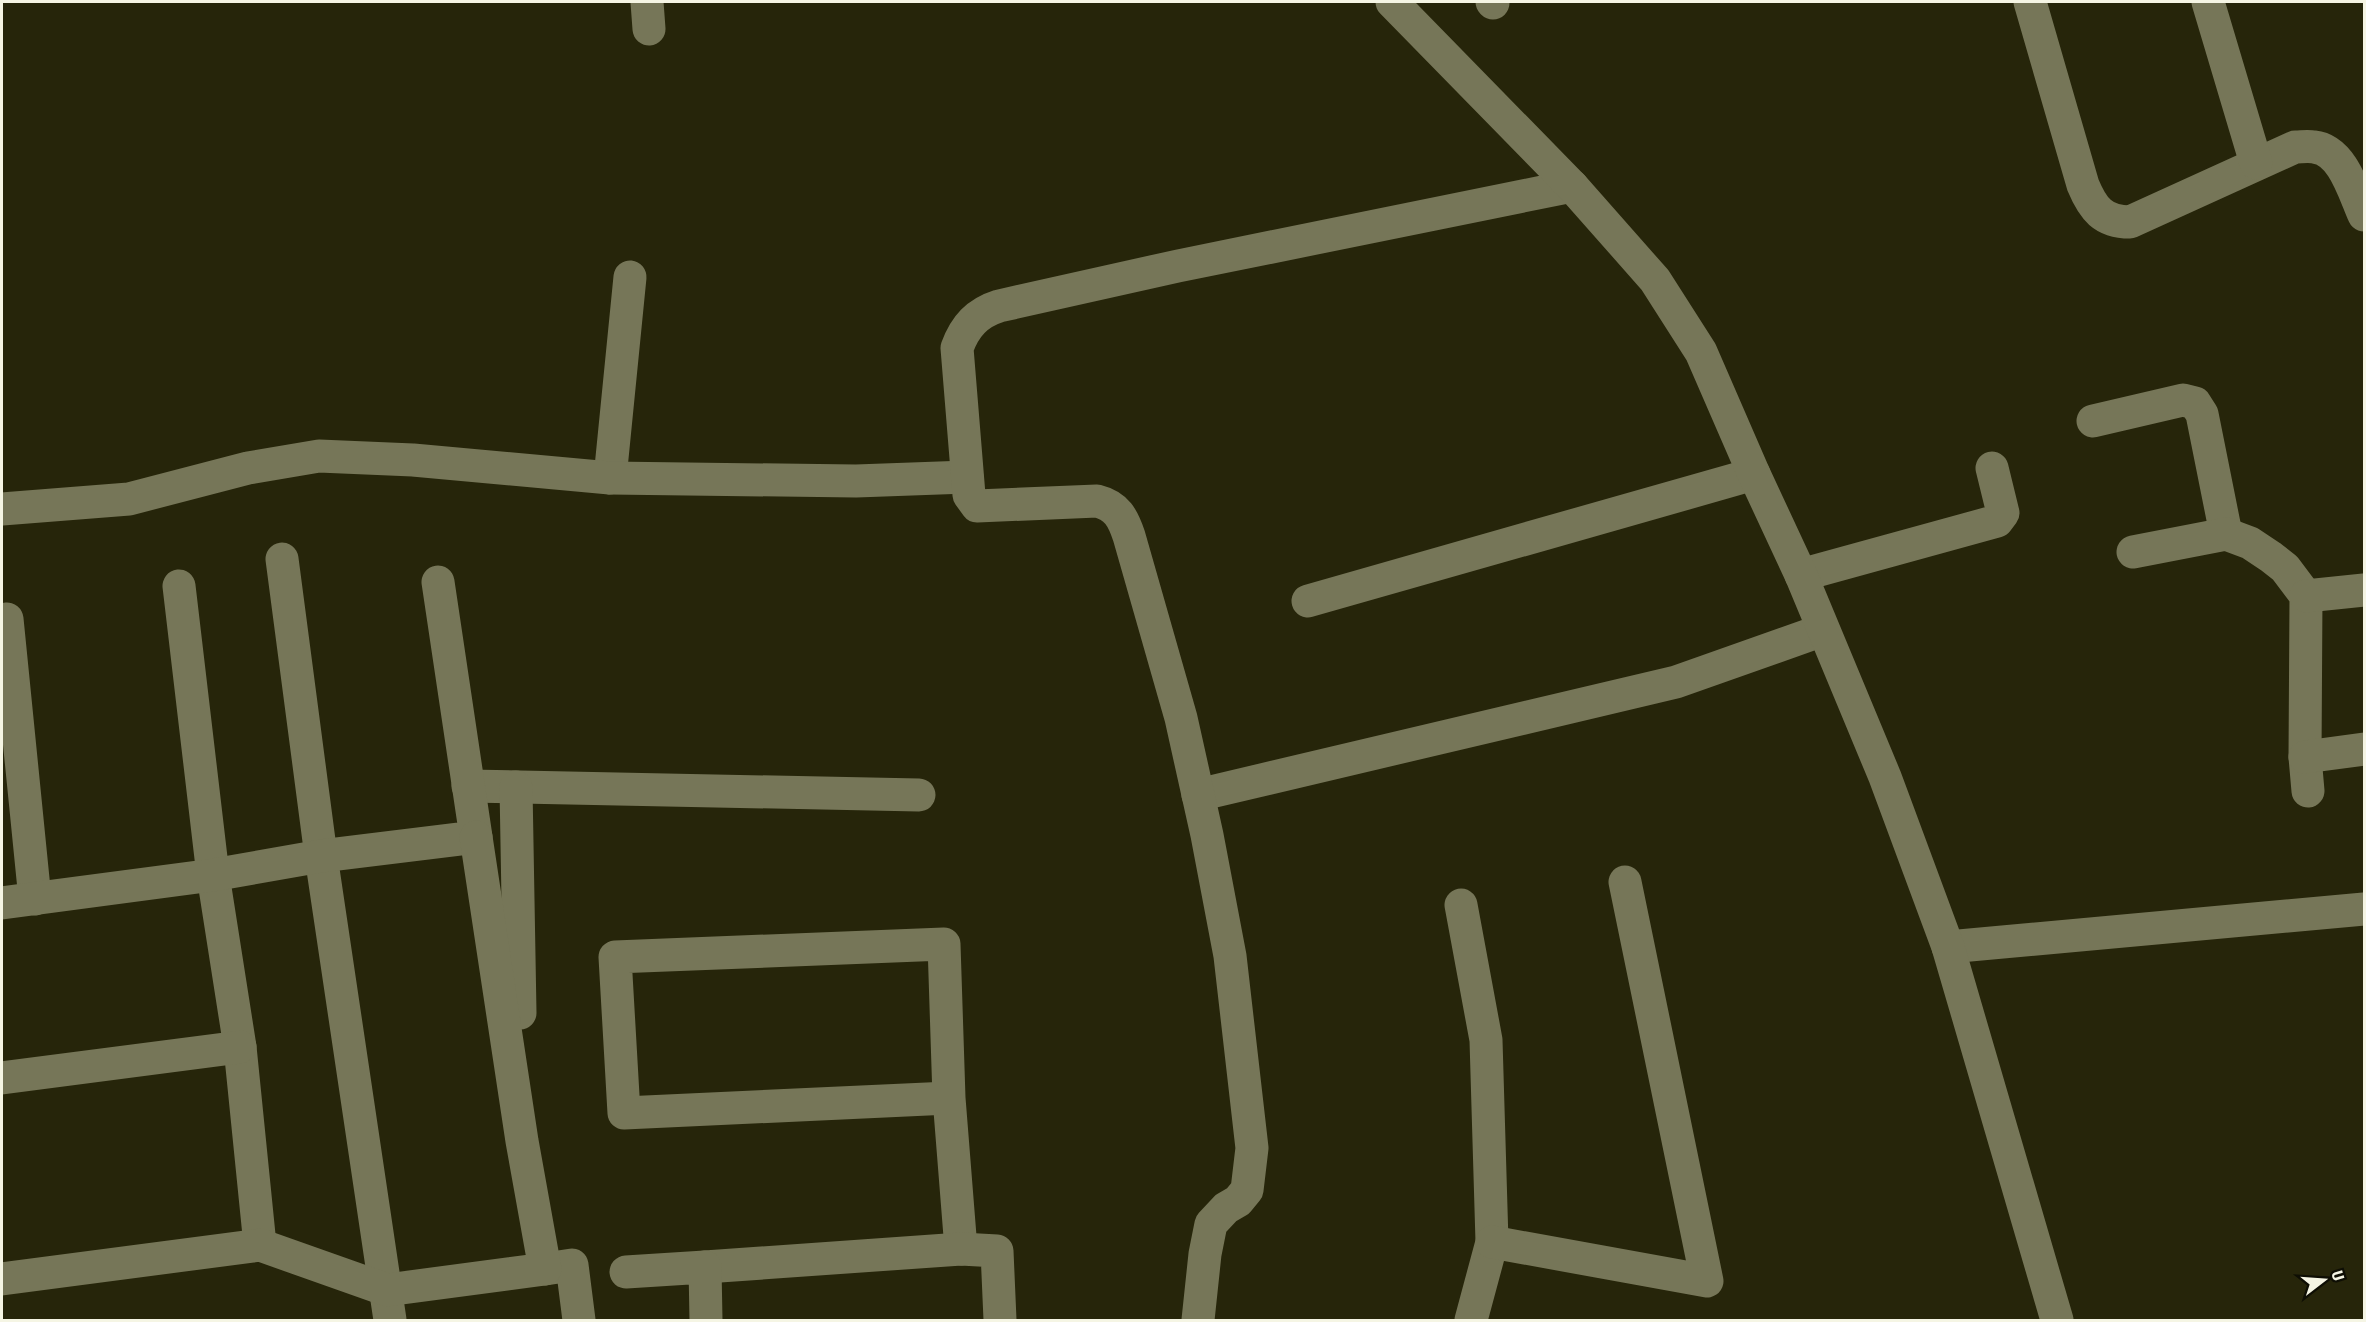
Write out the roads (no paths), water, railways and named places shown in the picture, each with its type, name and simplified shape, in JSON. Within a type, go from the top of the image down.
[{"type":"street","points":[[1392,2],[1572,186],[1655,280],[1701,352],[1801,575],[1885,777],[1948,947],[2057,1320]]},
{"type":"street","points":[[2030,2],[2083,185],[2090,202],[2114,222],[2130,222],[2295,147],[2317,147],[2335,157],[2362,200]]},
{"type":"street","points":[[2208,2],[2256,163]]},
{"type":"street","points":[[1198,1320],[1205,1254],[1211,1224],[1226,1208],[1238,1201],[1247,1190],[1252,1148],[1230,956],[1181,718],[1127,530],[1119,512],[1108,503],[1097,501],[977,506],[969,495],[957,348],[963,333],[984,311],[1178,266],[1572,186]]},
{"type":"street","points":[[610,478],[630,277]]},
{"type":"street","points":[[2093,421],[2183,399],[2195,403],[2202,414],[2226,534]]},
{"type":"street","points":[[2,509],[129,499],[248,468],[319,456],[413,460],[610,478],[856,482],[967,477]]},
{"type":"street","points":[[1801,575],[1998,521],[2003,513],[1992,468]]},
{"type":"street","points":[[1308,601],[1754,474]]},
{"type":"street","points":[[2133,552],[2226,534],[2250,543],[2271,557],[2285,568],[2306,596],[2305,757],[2308,791]]},
{"type":"street","points":[[282,559],[321,856],[389,1305]]},
{"type":"street","points":[[438,582],[522,1141],[545,1269]]},
{"type":"street","points":[[178,586],[213,875],[240,1047],[260,1245]]},
{"type":"street","points":[[2306,596],[2364,590]]},
{"type":"street","points":[[7,619],[35,899]]},
{"type":"street","points":[[1198,795],[1676,682],[1823,630]]},
{"type":"street","points":[[2305,757],[2364,749]]},
{"type":"street","points":[[468,786],[919,795]]},
{"type":"street","points":[[516,787],[522,1141]]},
{"type":"street","points":[[2,903],[213,875],[321,856],[476,837]]},
{"type":"street","points":[[1492,1242],[1707,1281],[1625,882]]},
{"type":"street","points":[[1461,905],[1486,1040],[1492,1242],[1470,1320]]},
{"type":"street","points":[[1948,947],[2364,909]]},
{"type":"street","points":[[949,1098],[624,1113],[615,957],[944,944],[949,1098],[961,1249]]},
{"type":"street","points":[[2,1078],[240,1047]]},
{"type":"street","points":[[2,1279],[260,1245],[389,1305],[545,1269],[572,1265],[579,1320]]},
{"type":"street","points":[[626,1272],[961,1249],[997,1251],[1000,1320]]},
{"type":"street","points":[[705,1267],[706,1320]]}]
